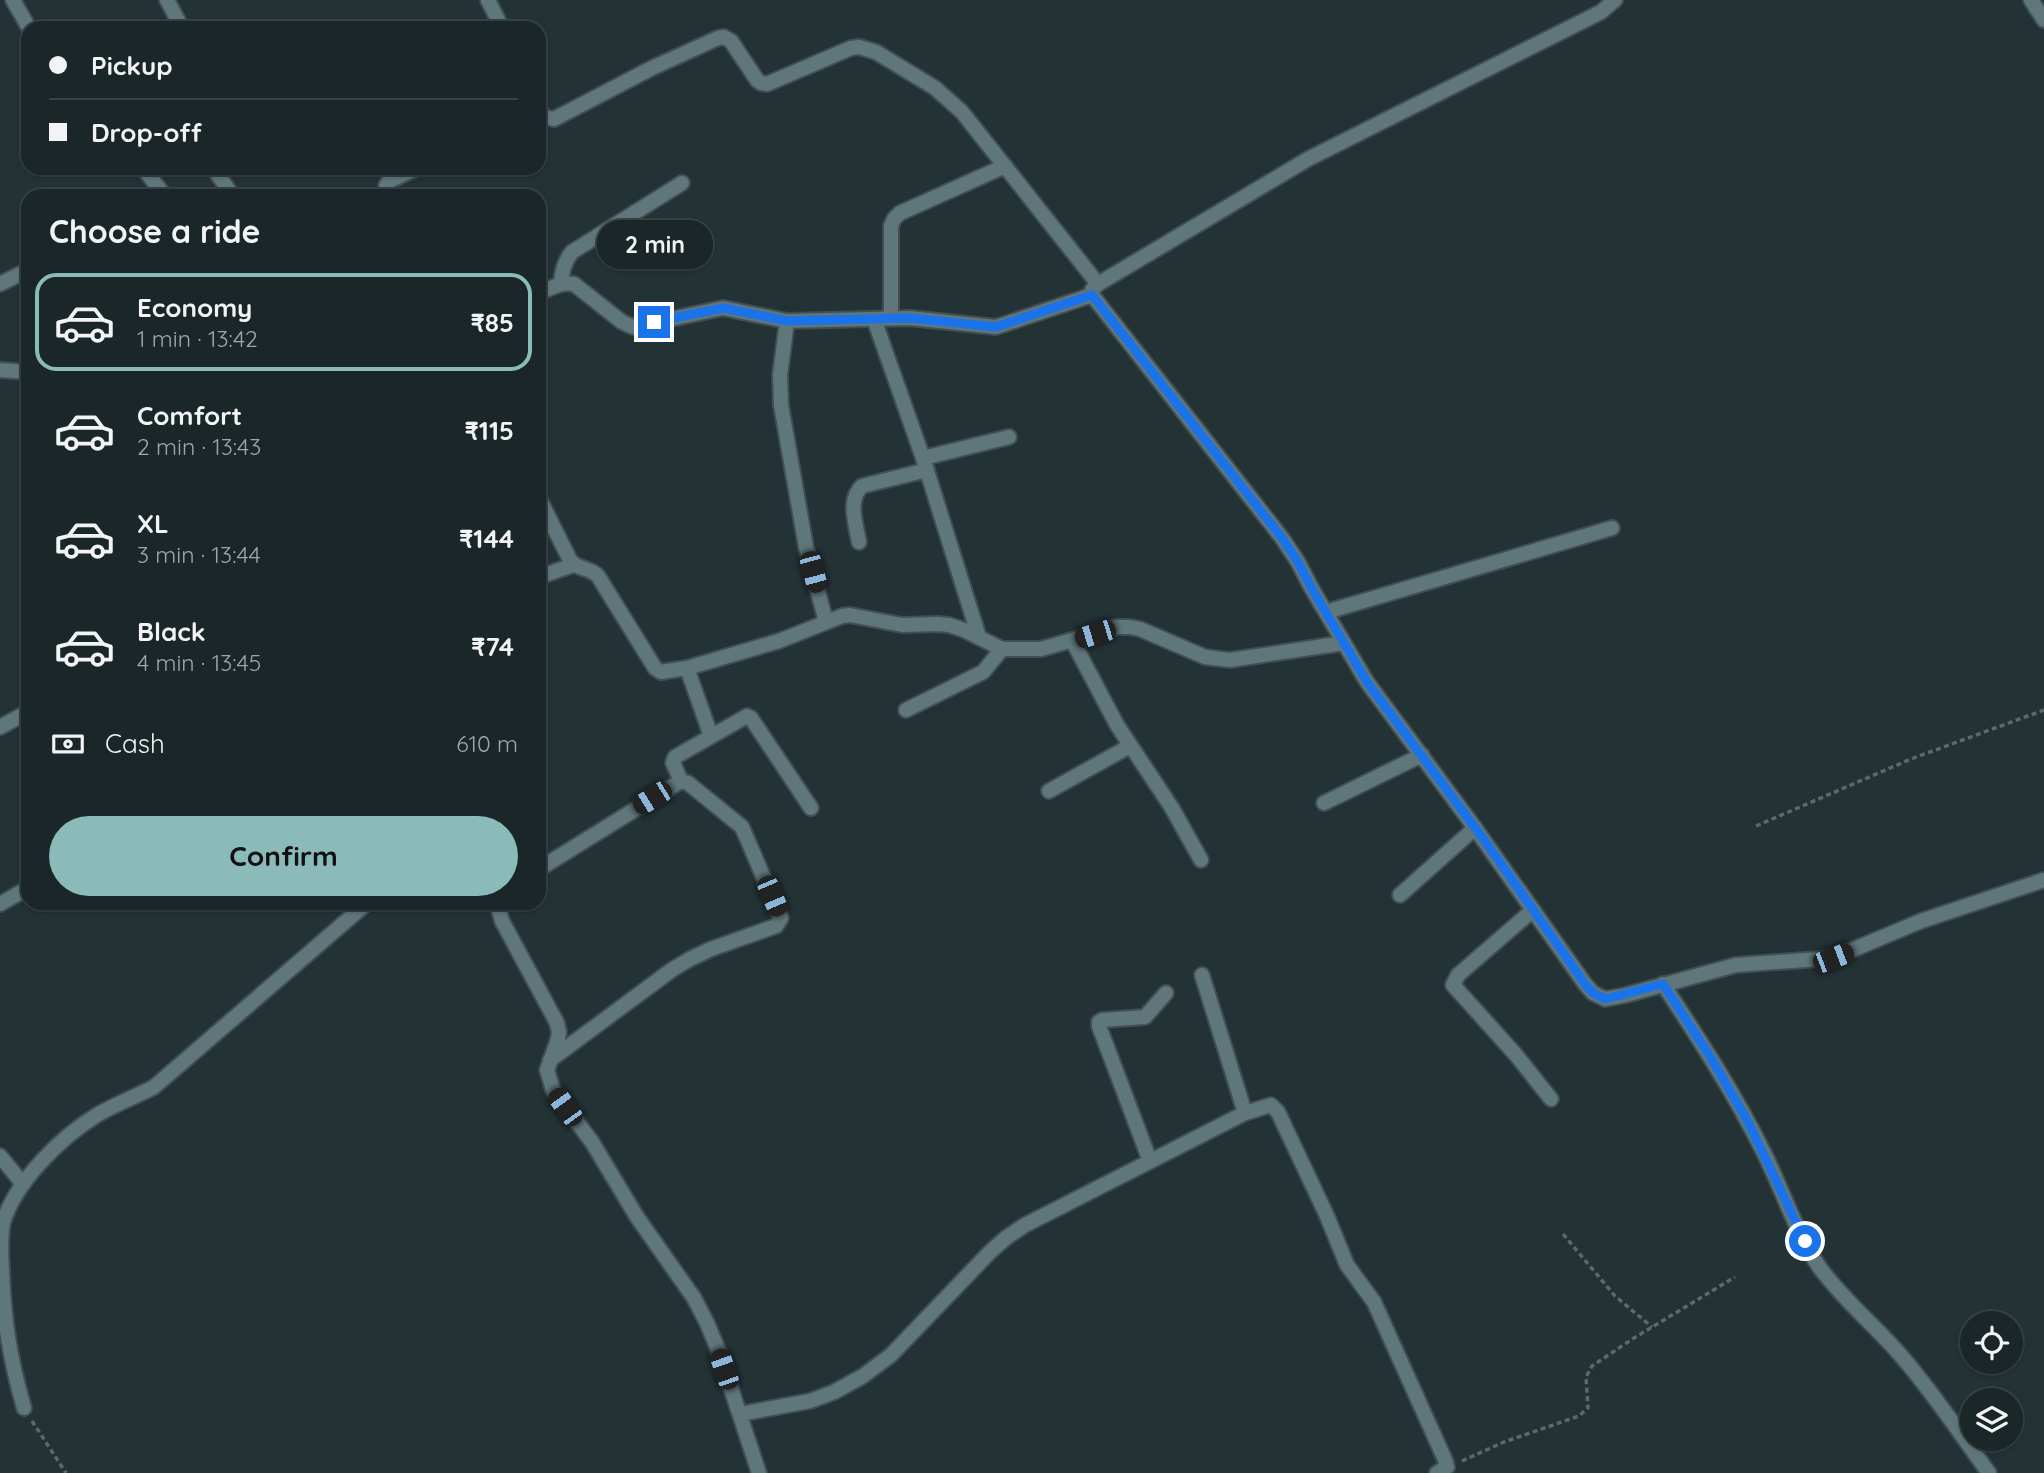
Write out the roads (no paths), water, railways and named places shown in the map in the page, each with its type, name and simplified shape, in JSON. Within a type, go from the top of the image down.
[{"type":"street","points":[[13,0],[25,21]]},
{"type":"street","points":[[167,0],[178,21]]},
{"type":"street","points":[[488,0],[498,21]]},
{"type":"street","points":[[546,290],[561,284],[574,284],[628,326],[633,327],[723,308],[787,321],[909,318],[996,327],[1095,290],[1308,159],[1601,12],[1615,0]]},
{"type":"street","points":[[2031,0],[2044,19]]},
{"type":"street","points":[[546,117],[554,119],[652,68],[724,37],[731,41],[761,83],[767,84],[859,47],[876,52],[947,98],[962,112],[1005,166],[1282,538],[1367,682],[1593,993],[1605,999],[1736,965],[1833,958],[1921,921],[2044,880]]},
{"type":"street","points":[[891,318],[891,226],[894,219],[900,213],[1005,166]]},
{"type":"street","points":[[148,175],[160,189]]},
{"type":"street","points":[[387,189],[389,181],[402,175]]},
{"type":"street","points":[[561,284],[562,271],[572,252],[682,183]]},
{"type":"street","points":[[0,284],[21,274]]},
{"type":"street","points":[[874,318],[925,464],[979,637]]},
{"type":"street","points":[[787,321],[780,374],[781,405],[806,547],[827,622]]},
{"type":"street","points":[[0,370],[21,372]]},
{"type":"street","points":[[859,542],[853,500],[855,492],[862,486],[1009,436]]},
{"type":"street","points":[[546,513],[573,565]]},
{"type":"street","points":[[1326,612],[1612,528]]},
{"type":"street","points":[[546,575],[573,565],[594,572],[655,668],[661,672],[779,641],[850,615],[902,625],[938,624],[964,630],[1002,649],[1041,649],[1117,627],[1130,626],[1205,657],[1230,660],[1344,643]]},
{"type":"street","points":[[1072,640],[1130,746],[1172,808],[1201,860]]},
{"type":"street","points":[[906,710],[983,672],[1002,649]]},
{"type":"street","points":[[687,667],[711,736]]},
{"type":"street","points":[[0,727],[21,716]]},
{"type":"street","points":[[681,781],[673,763],[675,757],[744,717],[751,718],[811,808]]},
{"type":"street","points":[[1049,791],[1130,746]]},
{"type":"street","points":[[1325,803],[1422,755]]},
{"type":"street","points":[[546,865],[681,781],[688,783],[742,827],[781,918],[776,926],[710,949],[673,969],[549,1061]]},
{"type":"street","points":[[1400,895],[1475,828]]},
{"type":"street","points":[[0,904],[21,892]]},
{"type":"street","points":[[1533,909],[1458,975],[1452,985],[1516,1055],[1551,1099]]},
{"type":"street","points":[[24,1408],[12,1366],[3,1317],[1,1242],[3,1224],[23,1184],[72,1134],[95,1116],[154,1087],[360,910]]},
{"type":"street","points":[[499,910],[502,921],[557,1023],[559,1032],[547,1070],[553,1090],[592,1142],[636,1217],[694,1298],[707,1323],[760,1473]]},
{"type":"street","points":[[1202,975],[1245,1113]]},
{"type":"street","points":[[1663,984],[1711,1058],[1765,1154],[1819,1266],[1905,1360],[1989,1473]]},
{"type":"street","points":[[1150,1161],[1099,1022],[1145,1017],[1166,993]]},
{"type":"street","points":[[740,1414],[810,1401],[863,1376],[891,1355],[990,1252],[1025,1225],[1245,1113],[1271,1105],[1278,1112],[1347,1265],[1374,1302],[1446,1461],[1442,1470]]},
{"type":"street","points":[[0,1156],[23,1184]]}]
